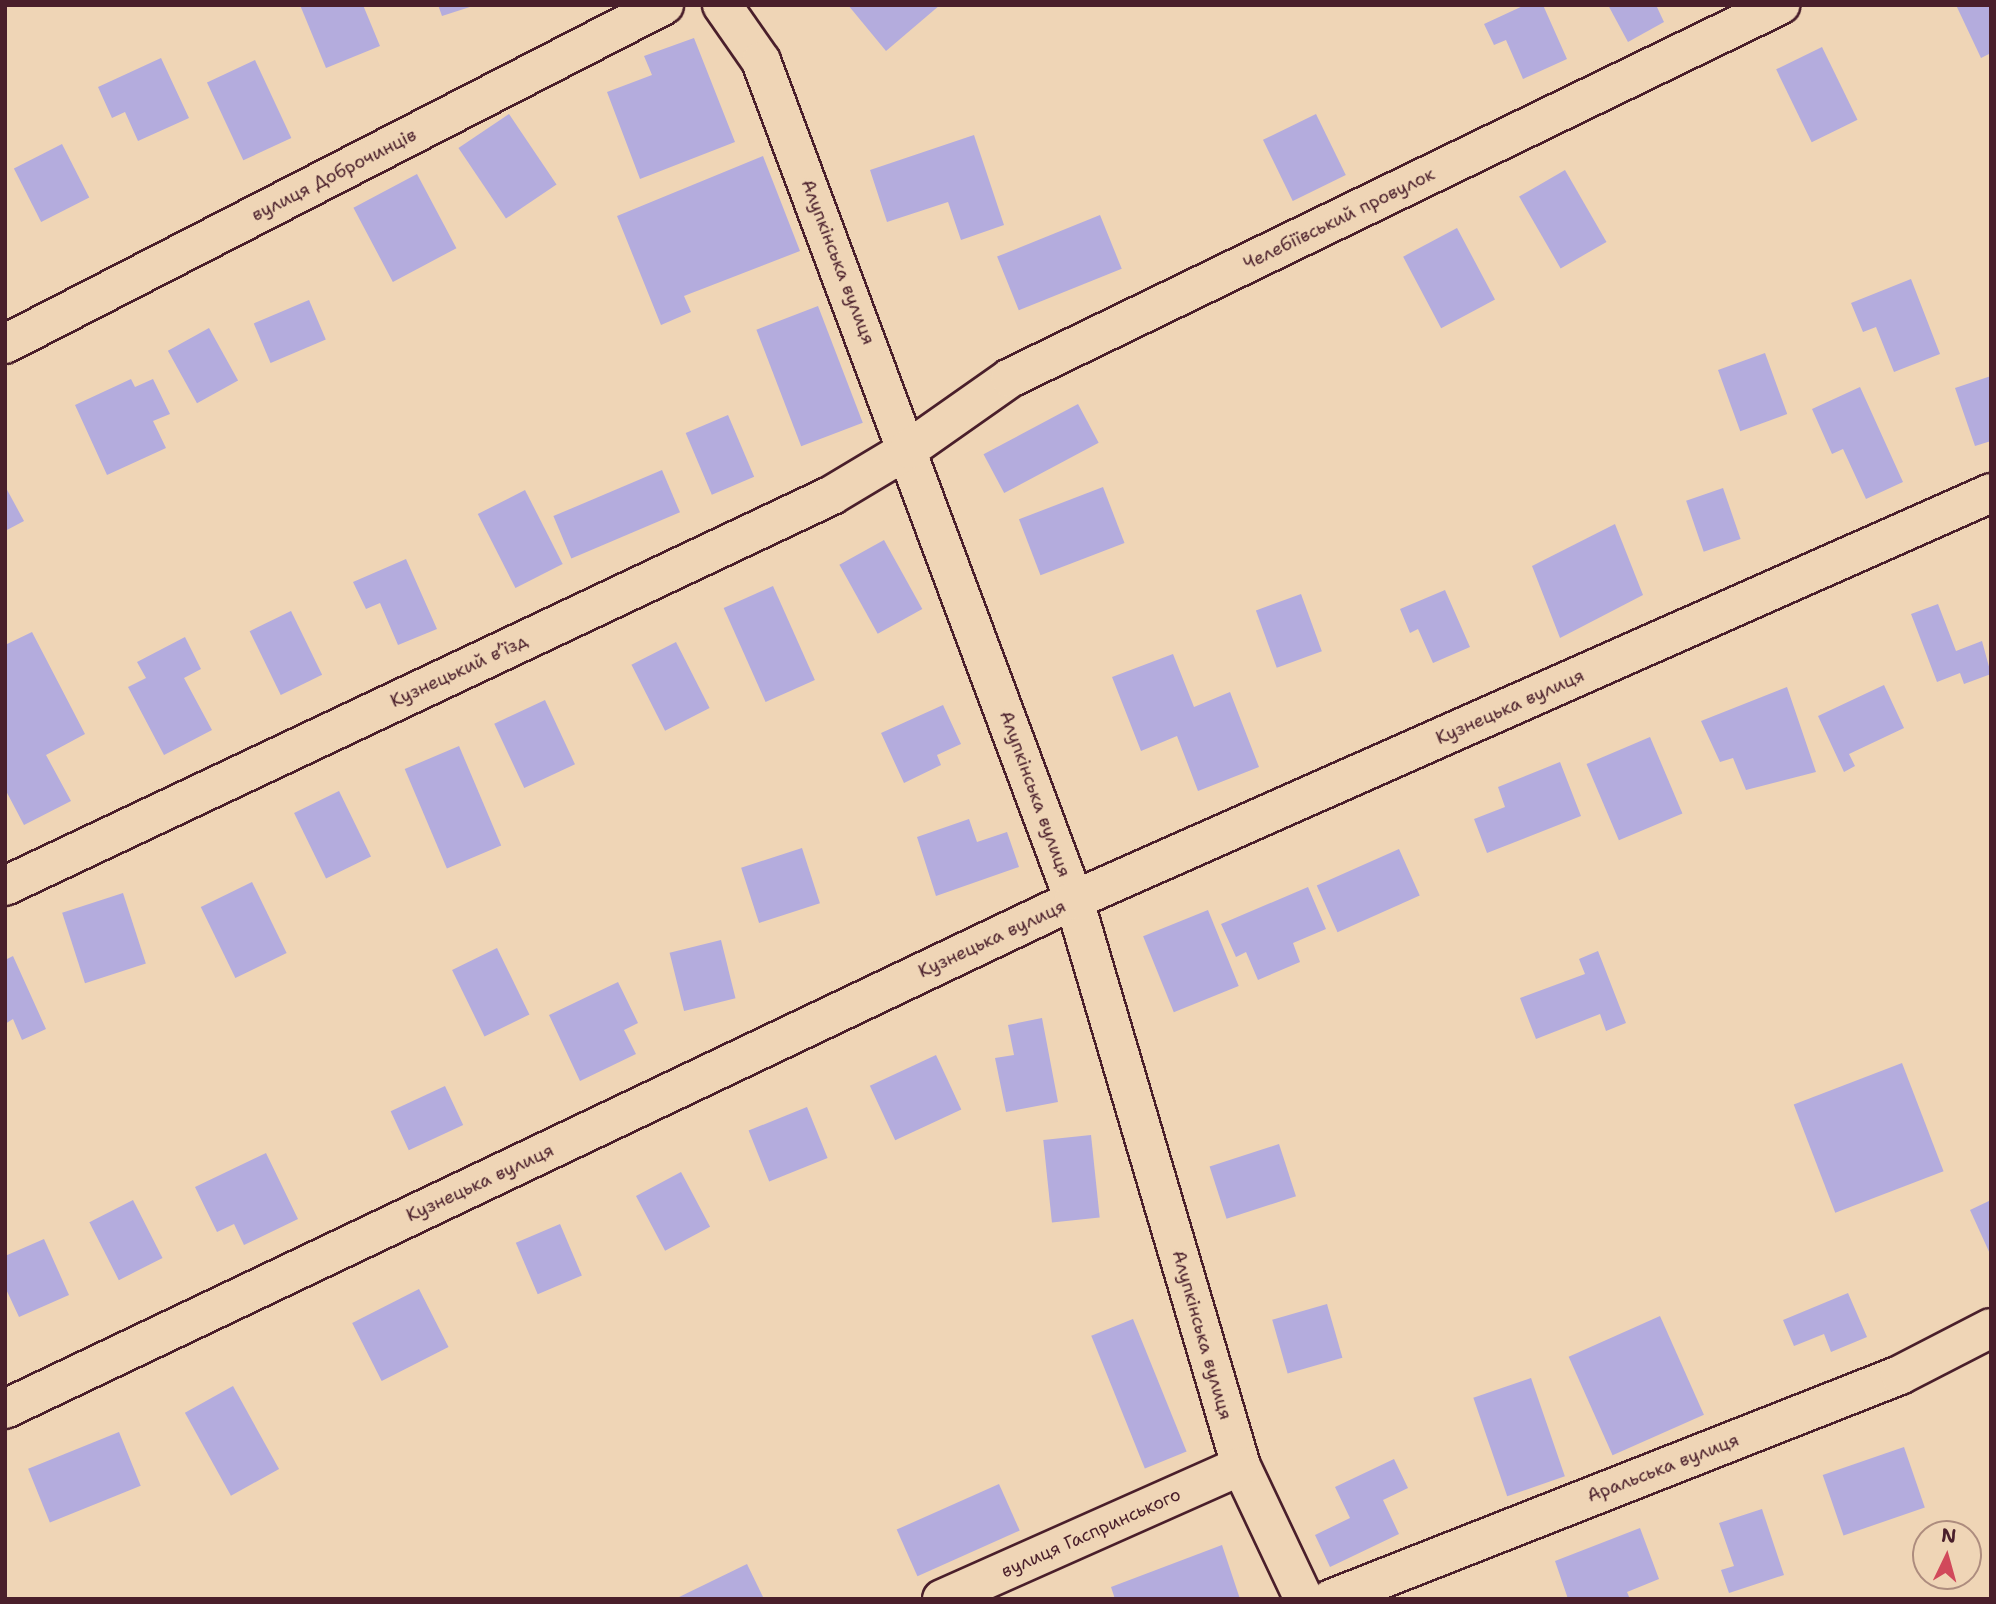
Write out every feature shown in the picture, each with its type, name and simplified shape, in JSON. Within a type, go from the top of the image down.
[{"type":"street","name":"вулиця Доброчинців","points":[[5,344],[664,5]]},
{"type":"street","name":"Алупкінська вулиця","points":[[722,5],[761,61],[909,449],[1074,900],[1241,1466],[1304,1599]]},
{"type":"street","name":"Челебіївський провулок","points":[[909,449],[1010,378],[1780,5]]},
{"type":"street","name":"Кузнецький в’їзд","points":[[5,886],[832,495],[909,449]]},
{"type":"street","name":"Кузнецька вулиця","points":[[5,1409],[1074,900],[1991,493]]},
{"type":"street","name":"Аральська вулиця","points":[[1331,1599],[1900,1375],[1991,1328]]},
{"type":"street","name":"вулиця Гаспринського","points":[[942,1599],[1241,1466]]},
{"type":"building","points":[[300,5],[363,5],[380,46],[326,68]]},
{"type":"building","points":[[438,5],[473,5],[473,6],[442,16]]},
{"type":"building","points":[[848,5],[940,5],[886,51]]},
{"type":"building","points":[[1525,5],[1543,5],[1567,59],[1523,79],[1506,40],[1494,45],[1484,24]]},
{"type":"building","points":[[1608,5],[1656,5],[1664,22],[1628,42]]},
{"type":"building","points":[[1956,5],[1991,5],[1991,53],[1981,58]]},
{"type":"building","points":[[694,38],[735,142],[640,179],[607,92],[652,75],[644,56]]},
{"type":"building","points":[[1822,47],[1858,120],[1812,142],[1776,69]]},
{"type":"building","points":[[161,58],[189,118],[138,141],[125,112],[112,118],[98,87]]},
{"type":"building","points":[[255,60],[291,138],[243,160],[207,82]]},
{"type":"building","points":[[509,114],[557,184],[506,219],[458,148]]},
{"type":"building","points":[[1316,114],[1346,175],[1293,201],[1263,140]]},
{"type":"building","points":[[974,135],[1004,225],[961,240],[948,202],[887,222],[870,170]]},
{"type":"building","points":[[62,144],[89,197],[41,222],[14,169]]},
{"type":"building","points":[[763,156],[800,251],[684,296],[691,312],[661,325],[617,216]]},
{"type":"building","points":[[1565,170],[1606,242],[1561,268],[1519,196]]},
{"type":"building","points":[[417,174],[456,248],[393,282],[353,208]]},
{"type":"building","points":[[1100,215],[1122,269],[1019,310],[997,257]]},
{"type":"building","points":[[1457,228],[1495,300],[1441,328],[1403,257]]},
{"type":"building","points":[[1911,279],[1940,354],[1894,372],[1876,327],[1863,332],[1851,303]]},
{"type":"building","points":[[309,300],[326,340],[271,363],[254,323]]},
{"type":"building","points":[[818,306],[863,423],[801,446],[756,330]]},
{"type":"building","points":[[209,328],[238,380],[197,403],[168,351]]},
{"type":"building","points":[[1765,353],[1787,414],[1740,431],[1718,370]]},
{"type":"building","points":[[1991,376],[1991,441],[1975,446],[1955,388]]},
{"type":"building","points":[[131,379],[135,387],[153,379],[170,414],[153,421],[166,448],[107,475],[75,405]]},
{"type":"building","points":[[1860,387],[1903,482],[1866,499],[1843,449],[1832,454],[1812,409]]},
{"type":"building","points":[[1078,404],[1099,443],[1004,493],[984,454]]},
{"type":"building","points":[[728,415],[754,477],[712,495],[686,433]]},
{"type":"building","points":[[662,470],[680,512],[571,558],[553,516]]},
{"type":"building","points":[[5,486],[24,521],[5,531]]},
{"type":"building","points":[[1103,487],[1125,543],[1040,575],[1019,519]]},
{"type":"building","points":[[1723,488],[1741,539],[1704,552],[1686,501]]},
{"type":"building","points":[[525,490],[563,564],[515,588],[478,514]]},
{"type":"building","points":[[1615,524],[1643,595],[1560,638],[1532,566]]},
{"type":"building","points":[[884,540],[922,609],[878,634],[839,565]]},
{"type":"building","points":[[406,559],[437,629],[398,645],[380,603],[366,609],[353,582]]},
{"type":"building","points":[[773,586],[815,680],[766,702],[724,608]]},
{"type":"building","points":[[1445,590],[1470,647],[1433,663],[1418,629],[1410,633],[1400,609]]},
{"type":"building","points":[[1301,594],[1322,651],[1277,668],[1256,610]]},
{"type":"building","points":[[1938,604],[1956,651],[1982,641],[1991,674],[1964,684],[1960,673],[1937,682],[1911,614]]},
{"type":"building","points":[[291,611],[322,675],[281,695],[250,631]]},
{"type":"building","points":[[32,632],[85,734],[46,755],[71,801],[24,825],[5,789],[5,645]]},
{"type":"building","points":[[185,637],[201,669],[184,678],[212,730],[164,755],[128,687],[146,678],[137,662]]},
{"type":"building","points":[[676,642],[710,708],[665,731],[631,665]]},
{"type":"building","points":[[1173,654],[1194,707],[1230,692],[1259,767],[1198,791],[1177,736],[1141,751],[1112,677]]},
{"type":"building","points":[[1884,685],[1904,728],[1849,754],[1855,766],[1844,772],[1818,716]]},
{"type":"building","points":[[1787,687],[1816,772],[1746,790],[1733,758],[1720,762],[1701,721]]},
{"type":"building","points":[[545,700],[575,764],[524,788],[494,724]]},
{"type":"building","points":[[943,705],[961,744],[937,755],[941,765],[904,783],[881,733]]},
{"type":"building","points":[[1650,737],[1682,813],[1619,840],[1586,764]]},
{"type":"building","points":[[459,746],[501,845],[447,868],[405,769]]},
{"type":"building","points":[[1560,762],[1581,816],[1487,853],[1474,819],[1505,807],[1498,787]]},
{"type":"building","points":[[339,791],[371,857],[326,879],[294,813]]},
{"type":"building","points":[[969,819],[977,842],[1007,832],[1019,867],[936,896],[917,837]]},
{"type":"building","points":[[802,848],[820,903],[759,923],[741,868]]},
{"type":"building","points":[[1399,849],[1420,896],[1338,932],[1317,886]]},
{"type":"building","points":[[252,882],[287,953],[235,978],[201,907]]},
{"type":"building","points":[[1308,887],[1326,929],[1293,943],[1300,962],[1258,980],[1246,952],[1236,957],[1221,924]]},
{"type":"building","points":[[123,893],[146,963],[85,983],[62,913]]},
{"type":"building","points":[[1208,910],[1239,986],[1174,1012],[1143,936]]},
{"type":"building","points":[[721,940],[736,998],[684,1011],[670,953]]},
{"type":"building","points":[[497,948],[529,1015],[484,1036],[452,970]]},
{"type":"building","points":[[1598,951],[1626,1023],[1606,1031],[1600,1014],[1536,1039],[1520,998],[1585,974],[1579,959]]},
{"type":"building","points":[[13,956],[46,1029],[22,1040],[13,1019],[5,1024],[5,960]]},
{"type":"building","points":[[618,982],[638,1023],[624,1030],[636,1054],[580,1081],[549,1015]]},
{"type":"building","points":[[1042,1018],[1058,1102],[1006,1112],[995,1058],[1014,1055],[1008,1025]]},
{"type":"building","points":[[936,1055],[961,1109],[895,1140],[870,1086]]},
{"type":"building","points":[[1902,1063],[1944,1171],[1835,1213],[1794,1105]]},
{"type":"building","points":[[445,1086],[463,1125],[409,1150],[391,1111]]},
{"type":"building","points":[[807,1107],[828,1158],[769,1182],[749,1131]]},
{"type":"building","points":[[1091,1135],[1100,1218],[1052,1223],[1043,1140]]},
{"type":"building","points":[[1279,1144],[1296,1196],[1227,1219],[1210,1167]]},
{"type":"building","points":[[266,1153],[298,1219],[244,1245],[234,1224],[217,1232],[195,1187]]},
{"type":"building","points":[[681,1172],[710,1227],[665,1251],[636,1196]]},
{"type":"building","points":[[133,1200],[163,1258],[119,1280],[89,1222]]},
{"type":"building","points":[[1991,1200],[1991,1256],[1970,1210]]},
{"type":"building","points":[[560,1224],[582,1276],[538,1294],[516,1243]]},
{"type":"building","points":[[44,1239],[69,1295],[19,1317],[5,1287],[5,1256]]},
{"type":"building","points":[[419,1289],[449,1347],[382,1381],[352,1323]]},
{"type":"building","points":[[1848,1293],[1867,1337],[1831,1352],[1824,1334],[1794,1346],[1783,1320]]},
{"type":"building","points":[[1327,1304],[1342,1358],[1288,1374],[1272,1320]]},
{"type":"building","points":[[1660,1316],[1704,1415],[1613,1455],[1569,1357]]},
{"type":"building","points":[[1133,1319],[1187,1452],[1145,1468],[1091,1336]]},
{"type":"building","points":[[1531,1378],[1565,1476],[1507,1496],[1473,1398]]},
{"type":"building","points":[[233,1386],[279,1469],[231,1496],[185,1413]]},
{"type":"building","points":[[119,1432],[141,1486],[50,1522],[28,1469]]},
{"type":"building","points":[[1904,1447],[1925,1508],[1844,1536],[1823,1475]]},
{"type":"building","points":[[1394,1459],[1408,1488],[1383,1500],[1399,1534],[1330,1567],[1315,1535],[1350,1518],[1335,1487]]},
{"type":"building","points":[[999,1484],[1020,1531],[917,1576],[897,1530]]},
{"type":"building","points":[[1762,1509],[1784,1575],[1729,1593],[1721,1570],[1734,1566],[1719,1523]]},
{"type":"building","points":[[1640,1528],[1659,1579],[1627,1592],[1630,1599],[1568,1599],[1555,1561]]},
{"type":"building","points":[[1222,1545],[1240,1599],[1115,1599],[1111,1587]]},
{"type":"building","points":[[747,1564],[764,1599],[675,1599]]}]
